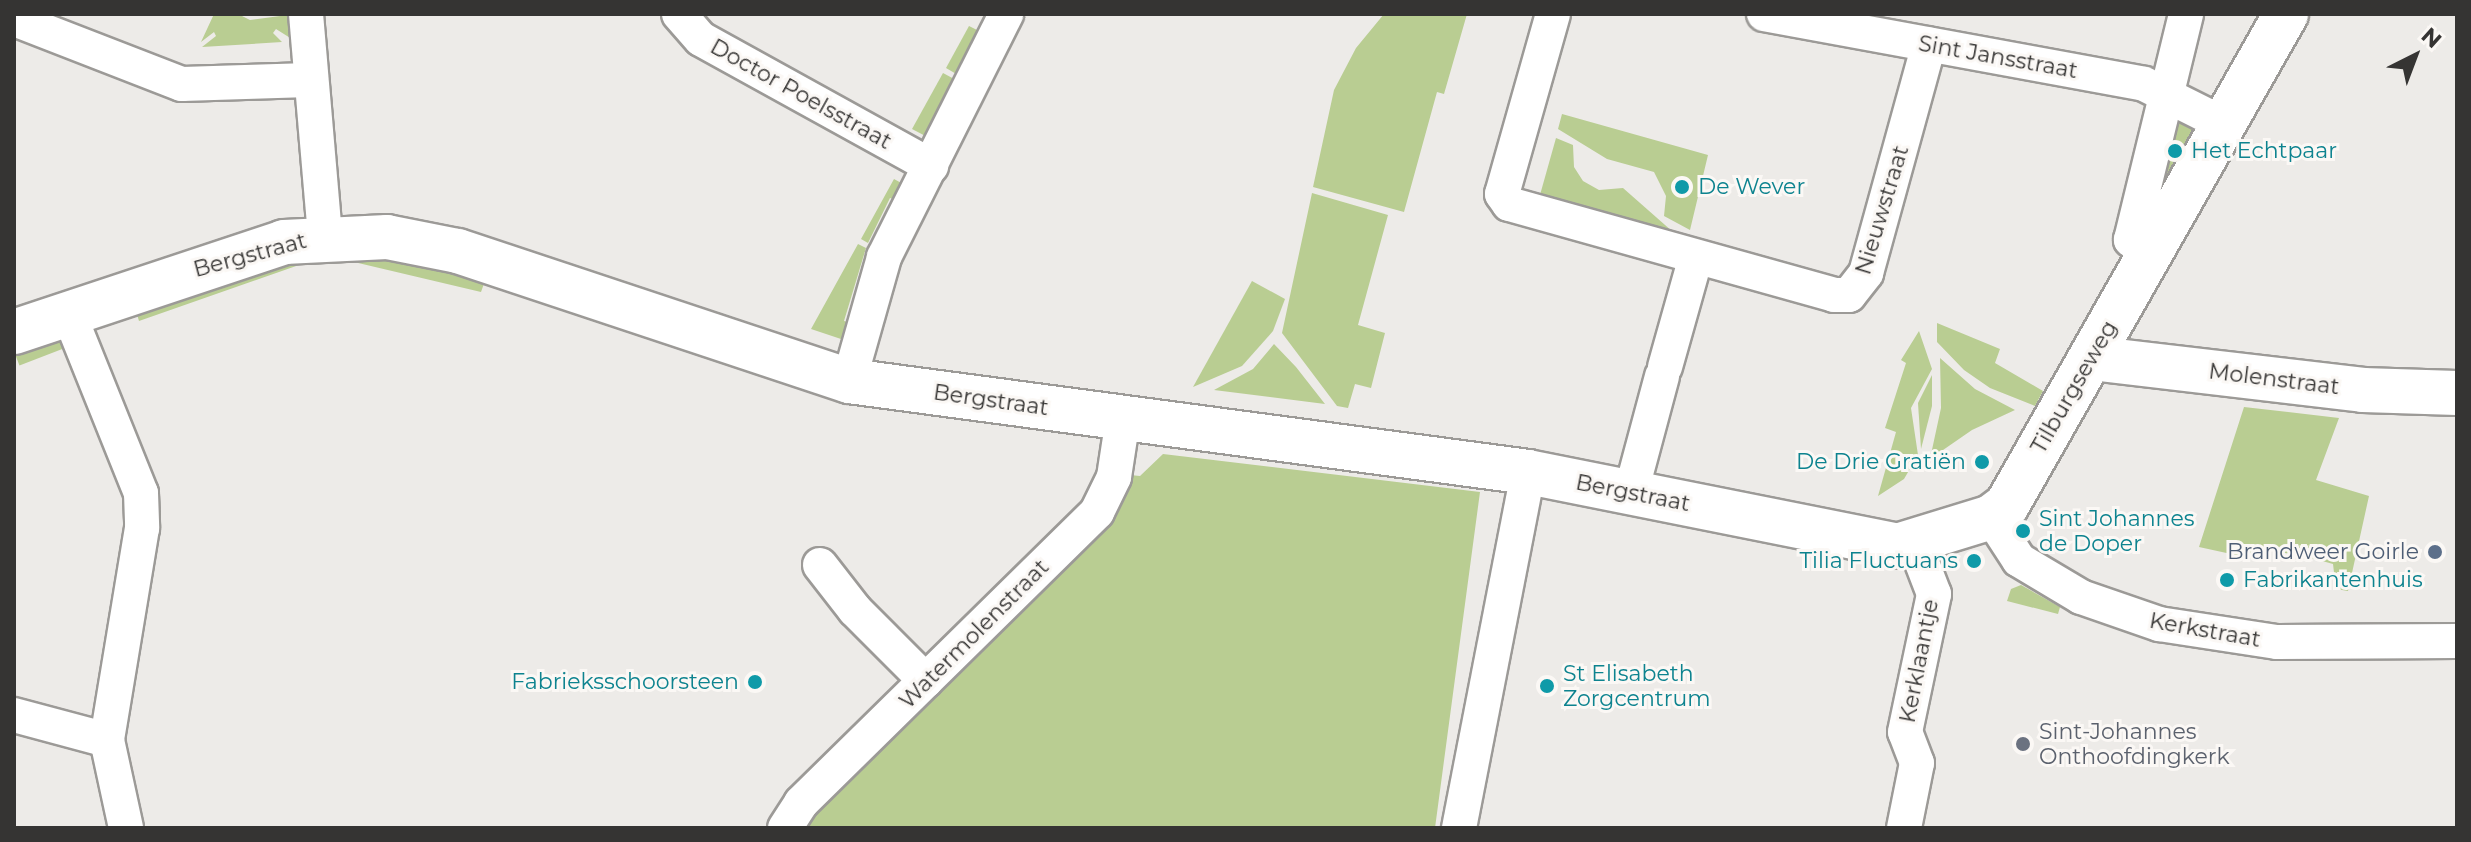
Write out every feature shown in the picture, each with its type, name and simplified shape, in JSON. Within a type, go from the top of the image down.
[{"type":"street","points":[[306,14],[309,80],[325,237]]},
{"type":"street","name":"Doctor Poelsstraat","points":[[679,14],[701,39],[934,160]]},
{"type":"street","points":[[849,381],[884,257],[1006,14]]},
{"type":"street","points":[[1553,14],[1502,194],[1509,204],[1696,257],[1631,492]]},
{"type":"street","name":"Sint Jansstraat","points":[[1764,14],[2168,93],[2224,124]]},
{"type":"street","points":[[2152,251],[2131,240],[2186,14]]},
{"type":"street","name":"Tilburgseweg","points":[[1991,517],[2007,505],[2286,14]]},
{"type":"street","points":[[14,19],[182,84],[224,86],[309,80]]},
{"type":"street","name":"Nieuwstraat","points":[[1696,257],[1849,295],[1866,273],[1929,45]]},
{"type":"street","name":"Bergstraat","points":[[14,332],[284,242],[325,237],[387,237],[458,251],[849,381],[1528,472],[1897,546],[1991,517]]},
{"type":"street","points":[[69,314],[141,493],[142,528],[107,740],[126,828]]},
{"type":"street","name":"Molenstraat","points":[[2091,358],[2363,390],[2457,393]]},
{"type":"street","name":"Watermolenstraat","points":[[785,828],[801,803],[1097,512],[1114,477],[1123,418]]},
{"type":"street","points":[[1459,828],[1528,472]]},
{"type":"street","name":"Kerkstraat","points":[[1991,517],[2019,560],[2081,597],[2159,624],[2277,642],[2457,641]]},
{"type":"street","name":"Kerklaantje","points":[[1904,828],[1917,763],[1905,732],[1934,594],[1914,542]]},
{"type":"street","points":[[820,565],[855,610],[926,681]]},
{"type":"street","points":[[14,715],[107,740]]},
{"type":"green space","points":[[214,14],[238,14],[250,20],[295,14],[295,41],[276,29],[273,33],[282,42],[202,47],[216,36],[214,32],[201,42]]},
{"type":"green space","points":[[1384,14],[1467,14],[1444,94],[1437,92],[1404,212],[1313,187],[1334,90],[1356,48]]},
{"type":"green space","points":[[969,26],[979,31],[958,75],[946,68]]},
{"type":"green space","points":[[943,73],[956,80],[935,141],[912,129]]},
{"type":"green space","points":[[2172,110],[2200,127],[2145,236]]},
{"type":"green space","points":[[1562,114],[1708,155],[1690,230],[1664,216],[1666,196],[1654,172],[1607,159],[1558,129]]},
{"type":"green space","points":[[1556,138],[1573,145],[1574,167],[1583,181],[1599,190],[1623,188],[1673,232],[1671,239],[1538,202]]},
{"type":"green space","points":[[894,179],[905,185],[898,201],[890,198],[868,243],[861,239]]},
{"type":"green space","points":[[1312,193],[1388,215],[1358,325],[1385,333],[1371,388],[1355,384],[1348,408],[1337,406],[1282,333]]},
{"type":"green space","points":[[858,244],[866,248],[844,321],[852,323],[850,330],[841,339],[811,329]]},
{"type":"green space","points":[[318,254],[402,257],[486,278],[481,292],[337,258],[319,258],[139,321],[135,308],[263,264]]},
{"type":"green space","points":[[1252,281],[1285,299],[1273,331],[1242,366],[1193,387]]},
{"type":"green space","points":[[91,323],[96,336],[19,365],[14,352]]},
{"type":"green space","points":[[1937,323],[2000,349],[1995,363],[2043,391],[2035,406],[1990,388],[1964,370],[1937,342]]},
{"type":"green space","points":[[1919,331],[1932,369],[1911,408],[1918,455],[1904,479],[1878,496],[1896,432],[1885,428],[1906,363],[1901,360]]},
{"type":"green space","points":[[1274,344],[1325,404],[1214,390],[1253,369]]},
{"type":"green space","points":[[1940,358],[1975,389],[2015,410],[1972,430],[1930,459],[1941,408]]},
{"type":"green space","points":[[1932,375],[1932,406],[1921,449],[1918,403]]},
{"type":"green space","points":[[2244,407],[2339,418],[2316,480],[2369,496],[2348,591],[2336,589],[2333,564],[2257,547],[2254,559],[2199,547]]},
{"type":"green space","points":[[1163,454],[1480,492],[1435,828],[805,828],[808,818],[1130,475],[1140,476]]},
{"type":"green space","points":[[2021,585],[2060,607],[2058,614],[2007,601],[2011,589]]},
{"type":"place","name":"Het Echtpaar","points":[[2175,151]]},
{"type":"place","name":"De Wever","points":[[1682,187]]},
{"type":"place","name":"De Drie Gratiën","points":[[1982,462]]},
{"type":"place","name":"Sint Johannes de Doper","points":[[2023,531]]},
{"type":"place","name":"Brandweer Goirle","points":[[2435,552]]},
{"type":"place","name":"Tilia Fluctuans","points":[[1974,561]]},
{"type":"place","name":"Fabrikantenhuis","points":[[2227,580]]},
{"type":"place","name":"Fabrieksschoorsteen","points":[[755,682]]},
{"type":"place","name":"St Elisabeth Zorgcentrum","points":[[1547,686]]},
{"type":"place","name":"Sint-Johannes Onthoofdingkerk","points":[[2023,744]]}]
